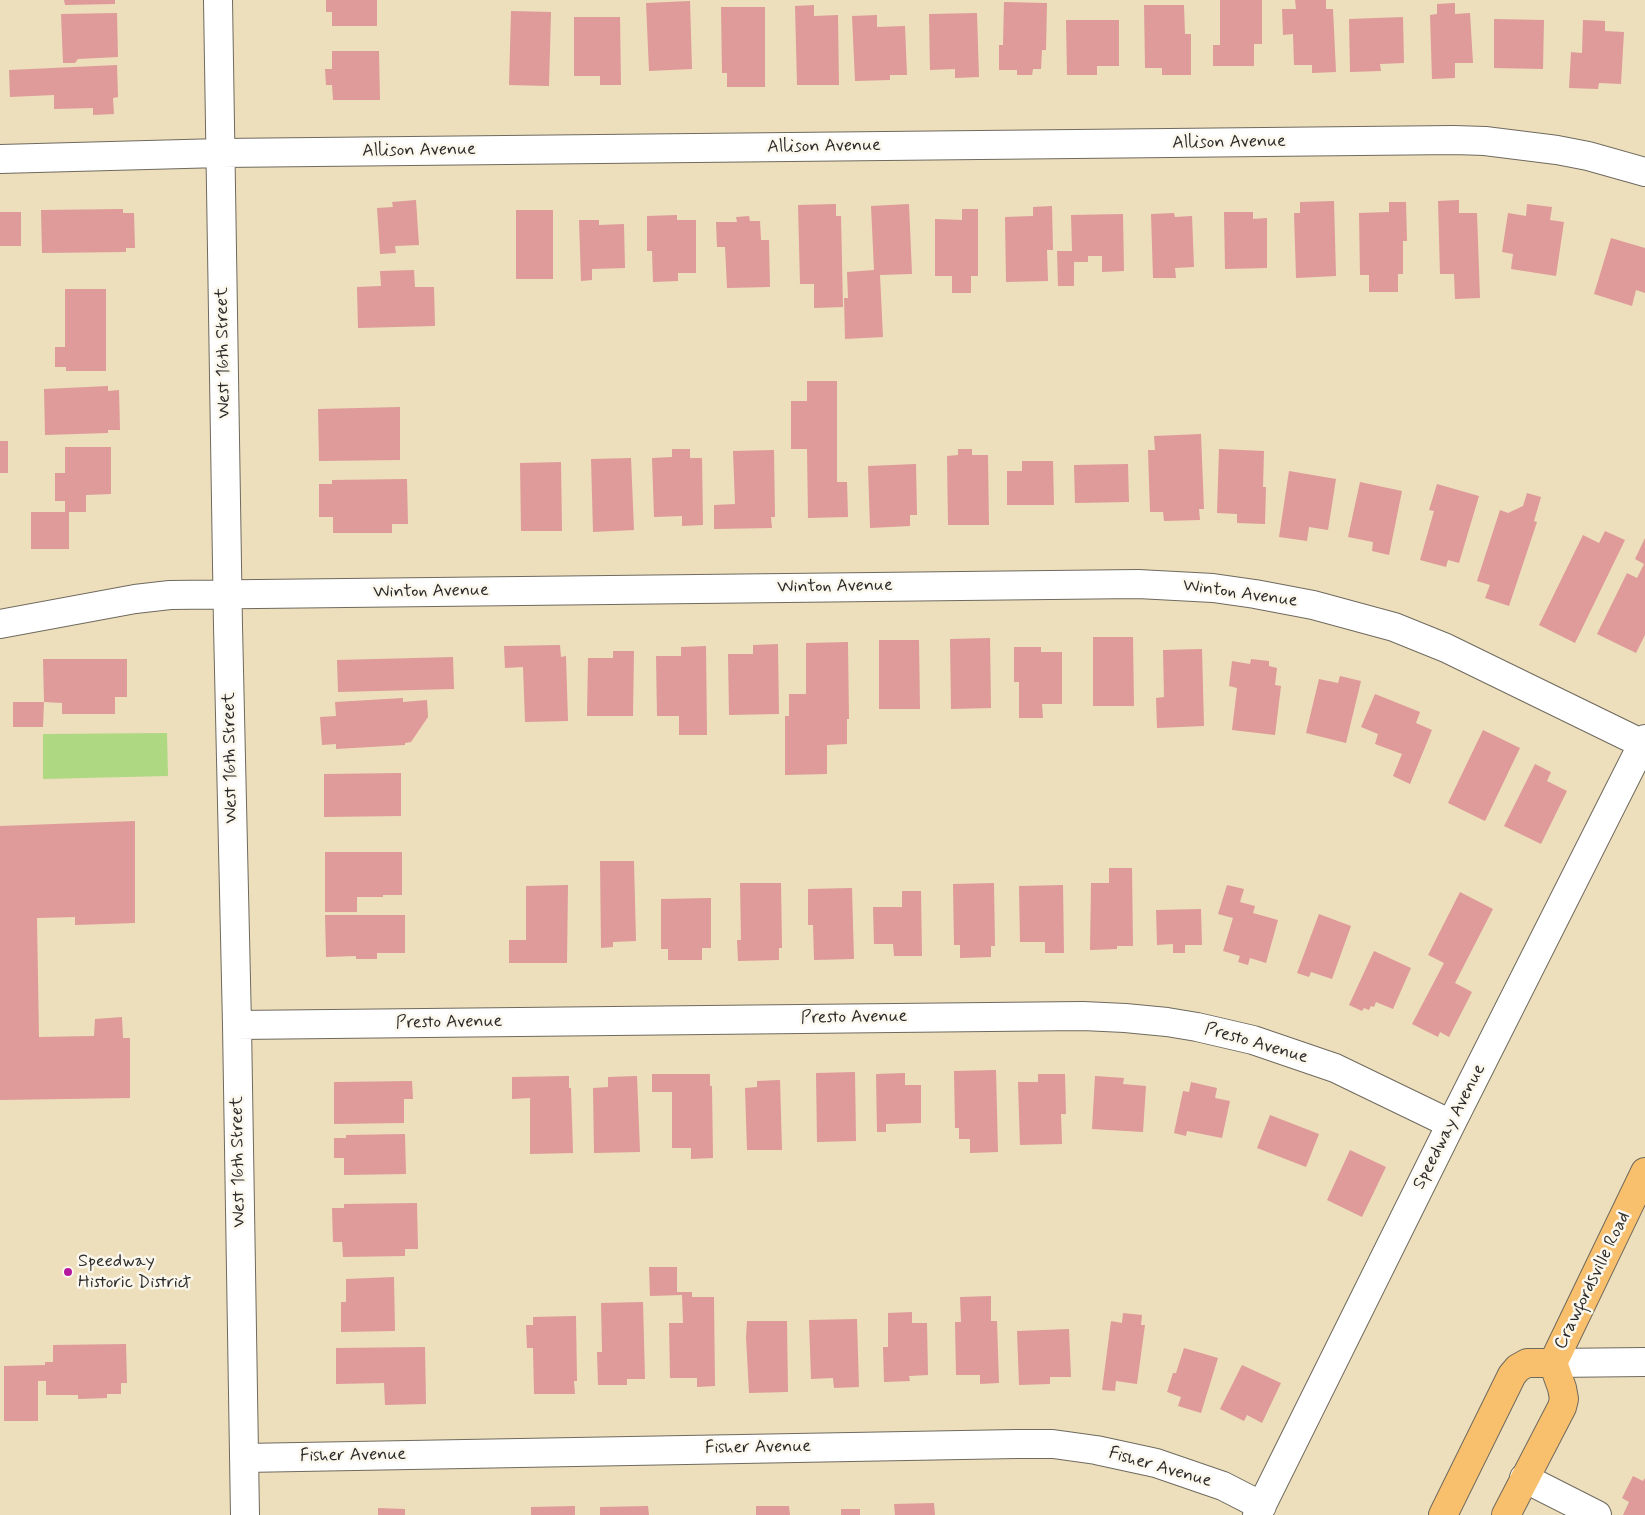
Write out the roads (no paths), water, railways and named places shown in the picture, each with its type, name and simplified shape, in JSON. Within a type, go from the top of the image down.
[{"type":"main road","name":"Crawfordsville Road","points":[[1506,1515],[1562,1407],[1564,1398],[1562,1388],[1553,1363],[1645,1172]]},
{"type":"main road","name":"Crawfordsville Road","points":[[1443,1515],[1512,1374],[1527,1363],[1553,1363]]},
{"type":"street","name":"West 16th Street","points":[[218,0],[245,1515]]},
{"type":"street","name":"Allison Avenue","points":[[0,159],[220,153],[1454,140],[1485,141],[1558,150],[1588,156],[1645,172]]},
{"type":"street","name":"Winton Avenue","points":[[0,624],[151,596],[1128,584],[1213,588],[1313,605],[1394,627],[1446,648],[1644,743]]},
{"type":"street","name":"Speedway Avenue","points":[[1259,1510],[1451,1124],[1644,743]]},
{"type":"street","name":"Presto Avenue","points":[[237,1025],[1073,1016],[1126,1018],[1198,1027],[1271,1046],[1335,1068],[1451,1124]]},
{"type":"street","points":[[1553,1363],[1645,1362]]},
{"type":"street","name":"Fisher Avenue","points":[[244,1458],[1054,1444],[1096,1450],[1156,1463],[1194,1475],[1223,1486],[1259,1510]]},
{"type":"street","points":[[1524,1478],[1597,1515]]},
{"type":"place","name":"Speedway Historic District","points":[[68,1272]]}]
